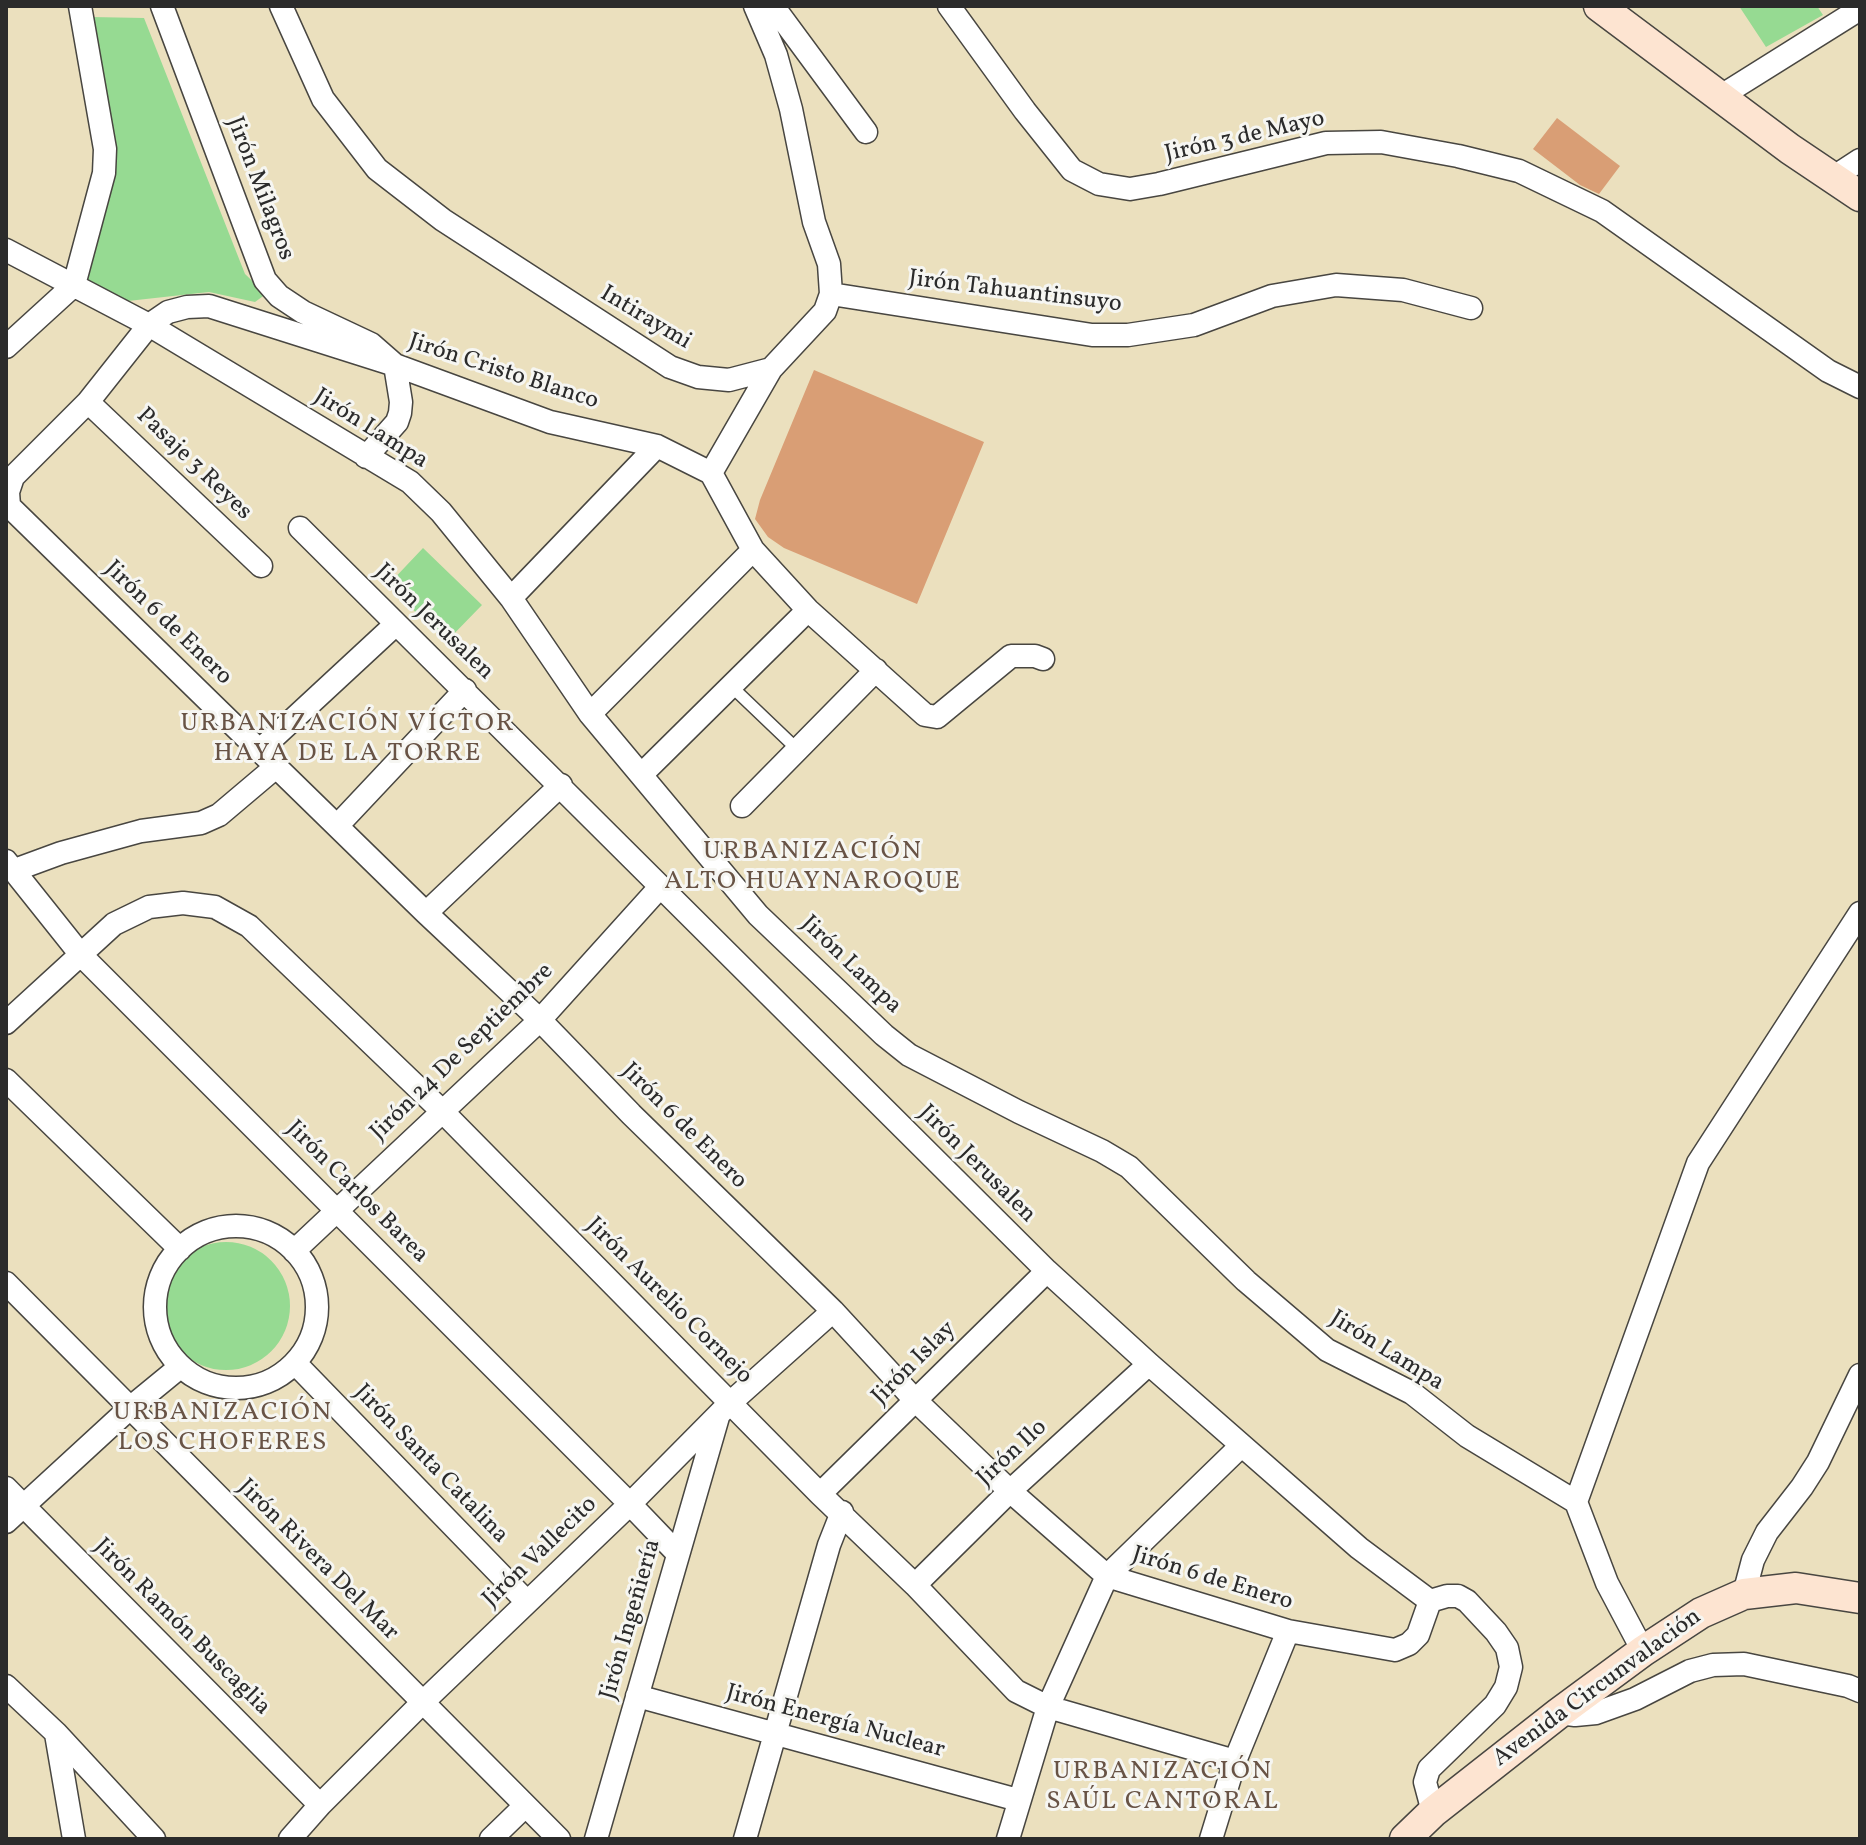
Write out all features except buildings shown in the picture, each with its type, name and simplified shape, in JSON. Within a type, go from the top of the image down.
[{"type":"main road","points":[[1599,6],[1790,149],[1860,196]]},
{"type":"main road","name":"Avenida Circunvalación","points":[[1405,1839],[1433,1812],[1559,1713],[1701,1613],[1744,1594],[1796,1588],[1860,1598]]},
{"type":"street","points":[[6,347],[74,285],[104,173],[105,149],[80,6]]},
{"type":"street","name":"Jirón Milagros","points":[[162,6],[265,280],[279,296],[303,312],[371,344],[395,365]]},
{"type":"street","name":"Intiraymi","points":[[281,6],[323,99],[377,169],[443,220],[670,367],[698,377],[729,380],[771,369]]},
{"type":"street","points":[[755,6],[776,55],[791,109],[814,222],[829,264],[831,294],[825,311],[771,369],[711,473],[753,550],[808,610],[925,715],[937,717],[1011,656],[1043,659]]},
{"type":"street","points":[[773,6],[866,132]]},
{"type":"street","name":"Jirón 3 de Mayo","points":[[949,6],[1072,170],[1099,184],[1130,189],[1159,184],[1326,143],[1381,142],[1519,171],[1602,211],[1828,371],[1860,387]]},
{"type":"street","points":[[1721,96],[1835,14],[1860,9]]},
{"type":"street","points":[[1834,177],[1860,160]]},
{"type":"street","name":"Jirón Lampa","points":[[6,250],[149,325],[410,482],[441,512],[511,598],[590,714],[758,915],[884,1035],[909,1055],[1129,1167],[1246,1281],[1327,1350],[1412,1393],[1467,1436],[1576,1502]]},
{"type":"street","name":"Jirón Tahuantinsuyo","points":[[831,294],[1092,335],[1128,335],[1194,325],[1272,296],[1336,285],[1403,290],[1471,308]]},
{"type":"street","name":"Jirón Cristo Blanco","points":[[149,325],[168,312],[209,306],[395,365],[550,422],[657,446],[711,473]]},
{"type":"street","points":[[88,402],[149,325]]},
{"type":"street","points":[[366,457],[397,422],[401,402],[395,365]]},
{"type":"street","name":"Jirón 6 de Enero","points":[[88,402],[13,477],[8,492],[9,506],[426,913],[540,1020],[631,1114],[833,1311],[915,1400],[1010,1491],[1107,1576],[1288,1631],[1395,1650],[1409,1644],[1418,1635],[1430,1601]]},
{"type":"street","name":"Pasaje 3 Reyes","points":[[88,402],[261,566]]},
{"type":"street","points":[[511,598],[657,446]]},
{"type":"street","name":"Jirón Jerusalen","points":[[300,528],[1047,1271],[1359,1548],[1430,1601]]},
{"type":"street","points":[[590,714],[753,550]]},
{"type":"street","points":[[641,775],[808,610]]},
{"type":"street","points":[[260,750],[396,624]]},
{"type":"street","points":[[742,806],[876,670]]},
{"type":"street","points":[[337,826],[465,690]]},
{"type":"street","points":[[9,866],[141,831],[201,823],[219,815],[277,766]]},
{"type":"street","points":[[426,913],[561,785]]},
{"type":"street","name":"Jirón Carlos Barea","points":[[9,866],[81,955],[678,1554]]},
{"type":"street","name":"Jirón 24 De Septiembre","points":[[294,1251],[540,1020],[660,887]]},
{"type":"street","name":"Jirón Aurelio Cornejo","points":[[6,1023],[114,924],[149,907],[183,903],[215,907],[249,926],[442,1111],[725,1409],[842,1512],[1016,1691],[1048,1707],[1235,1761]]},
{"type":"street","points":[[1643,1651],[1607,1583],[1576,1502],[1698,1163],[1860,913]]},
{"type":"street","points":[[6,1080],[180,1249]]},
{"type":"street","points":[[237,1226],[268,1232],[294,1251],[311,1277],[317,1307],[311,1337],[295,1363],[269,1382],[238,1389],[207,1384],[180,1367],[164,1346],[155,1321],[155,1295],[164,1270],[180,1249],[206,1231],[237,1226]]},
{"type":"street","name":"Jirón Islay","points":[[820,1494],[1047,1271]]},
{"type":"street","name":"Jirón Rivera Del Mar","points":[[6,1283],[559,1839]]},
{"type":"street","name":"Jirón Vallecito","points":[[290,1839],[422,1703],[725,1409],[833,1311]]},
{"type":"street","name":"Jirón Santa Catalina","points":[[295,1363],[527,1602]]},
{"type":"street","name":"Jirón Ilo","points":[[915,1585],[1010,1491],[1149,1364]]},
{"type":"street","points":[[6,1522],[130,1408],[180,1367]]},
{"type":"street","points":[[1744,1594],[1753,1560],[1767,1532],[1818,1462],[1860,1375]]},
{"type":"street","name":"Jirón Ingeñiería","points":[[596,1839],[678,1554],[725,1409]]},
{"type":"street","points":[[1009,1839],[1018,1800],[1048,1707],[1107,1576],[1241,1446]]},
{"type":"street","name":"Jirón Ramón Buscaglia","points":[[6,1488],[320,1805]]},
{"type":"street","points":[[745,1839],[829,1545],[842,1512]]},
{"type":"street","points":[[1430,1601],[1458,1596],[1467,1601],[1507,1648],[1511,1667],[1506,1687],[1495,1705],[1429,1769],[1425,1782],[1433,1812]]},
{"type":"street","points":[[1211,1839],[1235,1761],[1288,1631]]},
{"type":"street","points":[[1559,1713],[1596,1713],[1635,1699],[1690,1671],[1713,1665],[1744,1664],[1860,1691]]},
{"type":"street","points":[[6,1686],[56,1733],[154,1839]]},
{"type":"street","name":"Jirón Energía Nuclear","points":[[637,1696],[1018,1800]]},
{"type":"street","points":[[56,1733],[74,1839]]},
{"type":"street","points":[[491,1839],[525,1806]]},
{"type":"lane","points":[[731,686],[798,750]]},
{"type":"green space","points":[[1739,6],[1817,6],[1823,15],[1766,47]]},
{"type":"green space","points":[[91,17],[144,18],[245,274],[266,294],[255,302],[209,292],[119,302],[87,289],[85,275],[112,166]]},
{"type":"green space","points":[[423,548],[482,605],[446,642],[388,585]]},
{"type":"green space","points":[[226,1242],[251,1247],[271,1261],[285,1281],[290,1306],[285,1331],[271,1351],[251,1365],[226,1370],[201,1365],[181,1351],[167,1331],[162,1306],[167,1281],[181,1261],[201,1247]]},
{"type":"district","name":"URBANIZACIÓN VÍCTOR HAYA DE LA TORRE","points":[[348,740]]},
{"type":"district","name":"URBANIZACIÓN ALTO HUAYNAROQUE","points":[[813,868]]},
{"type":"district","name":"URBANIZACIÓN LOS CHOFERES","points":[[223,1429]]},
{"type":"district","name":"URBANIZACIÓN SAÚL CANTORAL","points":[[1163,1788]]}]
